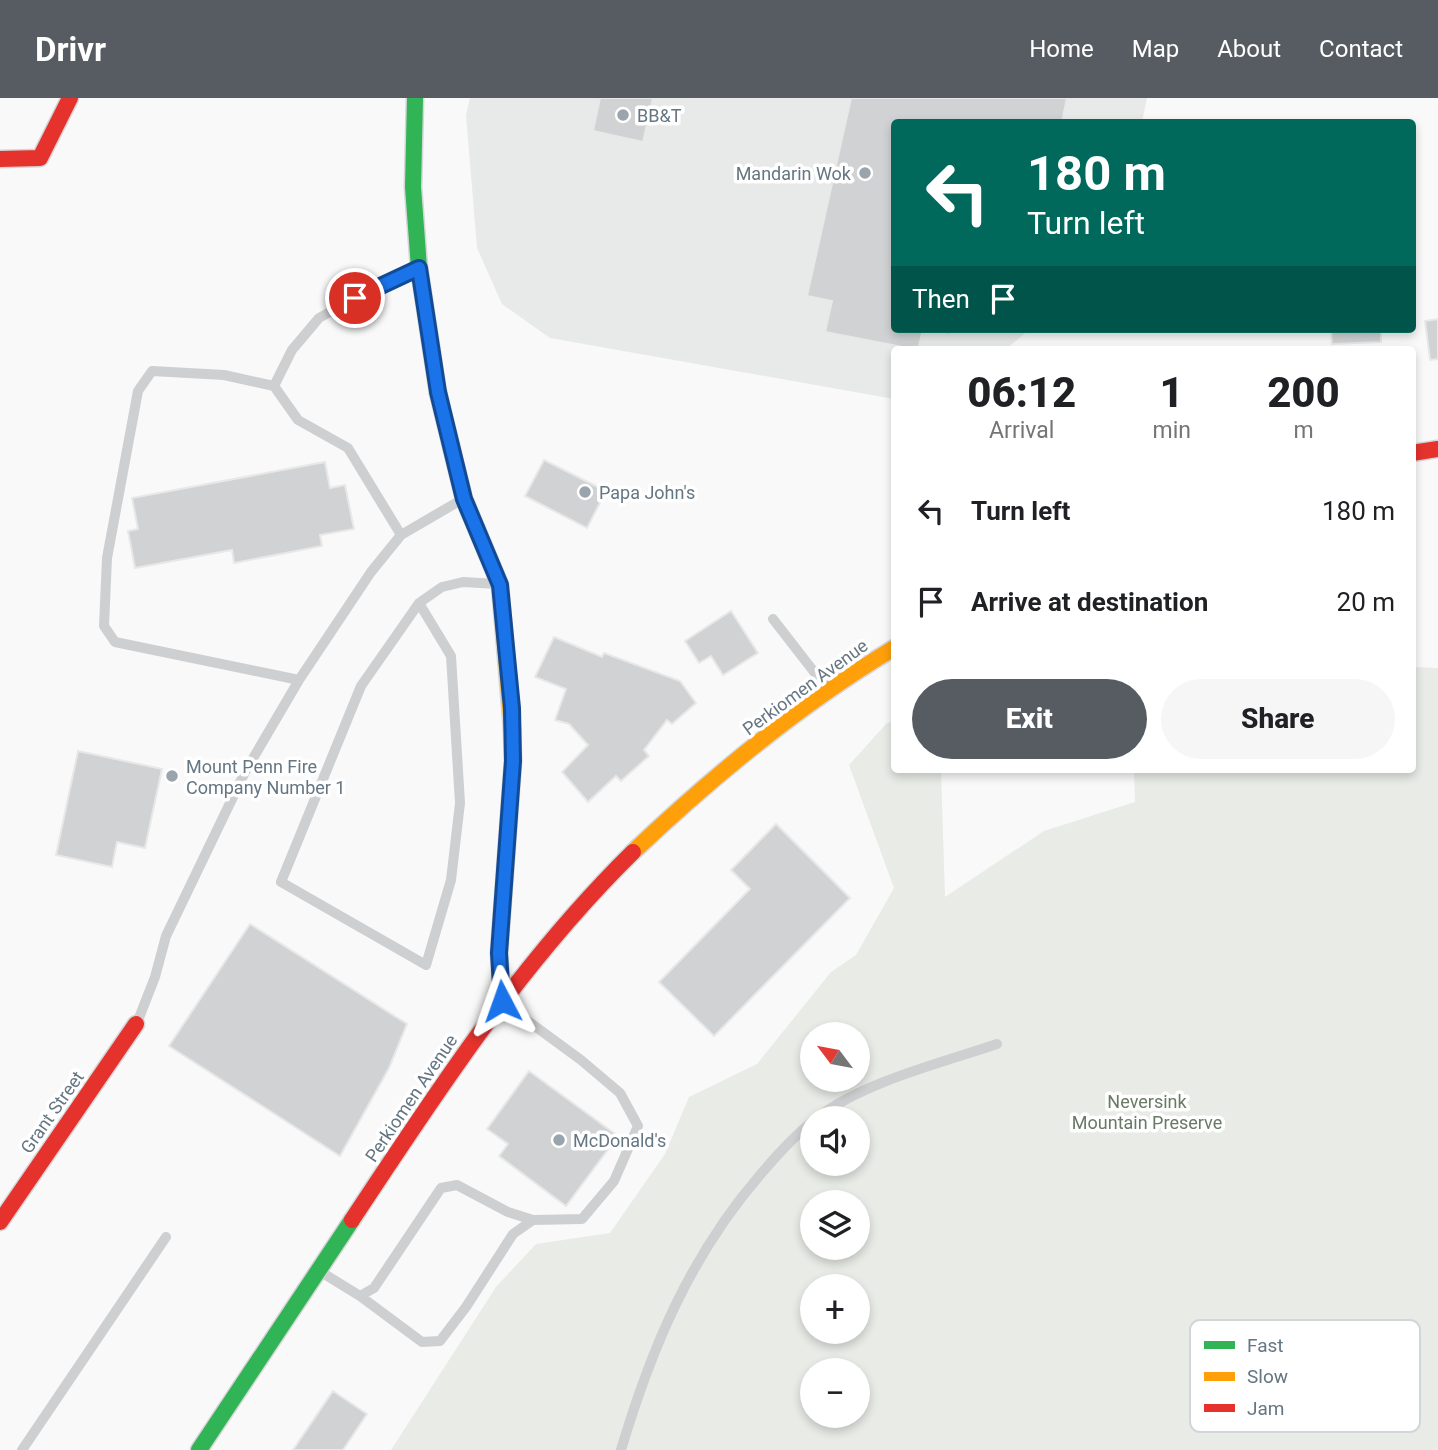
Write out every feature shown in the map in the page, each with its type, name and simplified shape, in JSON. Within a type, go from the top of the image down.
[{"type":"main road","points":[[0,159],[40,158],[70,98]]},
{"type":"main road","points":[[415,98],[413,187],[419,268],[438,392],[464,499],[500,585],[512,708],[513,761],[499,953],[502,1001]]},
{"type":"main road","points":[[1416,452],[1438,449]]},
{"type":"main road","name":"Perkiomen Avenue","points":[[199,1450],[446,1080],[502,1001],[559,931],[611,874],[668,818],[726,768],[829,691],[891,650]]},
{"type":"main road","name":"Grant Street","points":[[0,1222],[136,1024]]},
{"type":"lane","points":[[274,386],[292,350],[320,318],[419,268]]},
{"type":"lane","points":[[299,680],[115,642],[104,626],[107,558],[138,391],[152,371],[224,375],[274,386],[298,420],[348,448],[401,535]]},
{"type":"lane","points":[[136,1024],[155,977],[166,936],[245,772],[299,680],[370,572],[401,535],[464,499]]},
{"type":"lane","points":[[419,603],[451,656],[460,803],[451,880],[426,965],[281,882],[362,686],[419,603],[442,587],[463,582],[500,585]]},
{"type":"lane","points":[[773,619],[829,691]]},
{"type":"lane","points":[[360,1296],[374,1288],[440,1188],[457,1185],[482,1200],[533,1220],[582,1219],[614,1181],[638,1126],[620,1093],[502,1001]]},
{"type":"lane","points":[[833,1106],[894,1079],[997,1044]]},
{"type":"lane","points":[[621,1450],[636,1401],[672,1311],[702,1252],[749,1188],[800,1131]]},
{"type":"lane","points":[[318,1271],[360,1296],[422,1342],[440,1341],[466,1307],[513,1234],[533,1220]]},
{"type":"lane","points":[[22,1450],[166,1237]]},
{"type":"shaded area","points":[[470,98],[1147,98],[1143,119],[891,119],[891,333],[1025,333],[1010,346],[891,346],[891,398],[550,338],[502,304],[477,248],[466,115]]},
{"type":"green space","name":"Neversink Mountain Preserve","points":[[1416,667],[1438,668],[1438,1450],[391,1450],[496,1287],[536,1244],[610,1233],[665,1154],[689,1097],[757,1064],[831,972],[856,955],[894,888],[849,765],[886,724],[891,722],[891,773],[941,773],[945,897],[1044,831],[1135,802],[1134,773],[1416,773]]},
{"type":"building","name":"BB&T","points":[[600,98],[653,98],[643,142],[593,131]]},
{"type":"building","points":[[851,98],[1067,98],[1063,119],[891,119],[891,333],[922,333],[919,346],[897,346],[825,332],[832,301],[807,296]]},
{"type":"building","points":[[1438,319],[1438,359],[1430,360],[1425,321]]},
{"type":"building","points":[[1331,333],[1381,333],[1381,342],[1332,344]]},
{"type":"building","points":[[544,460],[606,491],[587,528],[525,496]]},
{"type":"building","points":[[325,462],[330,488],[345,485],[354,529],[320,535],[322,546],[234,563],[232,550],[135,568],[128,531],[138,529],[132,498]]},
{"type":"building","points":[[731,611],[758,653],[723,675],[711,656],[699,663],[685,641]]},
{"type":"building","points":[[554,637],[602,657],[604,653],[680,681],[696,703],[672,724],[667,720],[644,750],[649,756],[621,781],[616,776],[588,802],[562,772],[588,745],[569,724],[555,720],[566,689],[535,677]]},
{"type":"building","points":[[78,751],[162,769],[145,848],[117,842],[112,867],[56,855]]},
{"type":"building","points":[[776,824],[850,898],[714,1036],[659,982],[750,889],[731,870]]},
{"type":"building","points":[[250,924],[407,1024],[389,1068],[340,1156],[169,1046]]},
{"type":"building","name":"McDonald's","points":[[529,1071],[618,1136],[566,1206],[499,1156],[508,1144],[487,1129]]},
{"type":"building","points":[[333,1391],[367,1414],[343,1450],[293,1450]]},
{"type":"traffic: fast","points":[[415,98],[413,187],[419,268],[438,393]]},
{"type":"traffic: fast","points":[[199,1450],[352,1220]]},
{"type":"traffic: slow","points":[[438,393],[464,499],[500,585],[512,729]]},
{"type":"traffic: slow","points":[[633,852],[694,796],[758,743],[824,693],[891,650]]},
{"type":"traffic: jam","points":[[0,159],[40,158],[70,98]]},
{"type":"traffic: jam","points":[[1416,452],[1438,449]]},
{"type":"traffic: jam","points":[[502,1001],[499,953],[513,761],[512,729]]},
{"type":"traffic: jam","points":[[352,1220],[416,1123],[518,982],[554,937],[633,852]]},
{"type":"traffic: jam","points":[[0,1222],[136,1024]]},
{"type":"place","name":"BB&T","points":[[623,115]]},
{"type":"place","name":"Mandarin Wok","points":[[865,173]]},
{"type":"place","name":"Papa John's","points":[[585,492]]},
{"type":"place","name":"Mount Penn Fire Company Number 1","points":[[172,776]]},
{"type":"place","name":"McDonald's","points":[[559,1140]]},
{"type":"route","points":[[355,298],[419,268],[438,392],[464,499],[500,585],[512,708],[513,761],[499,953],[502,1001]]}]
